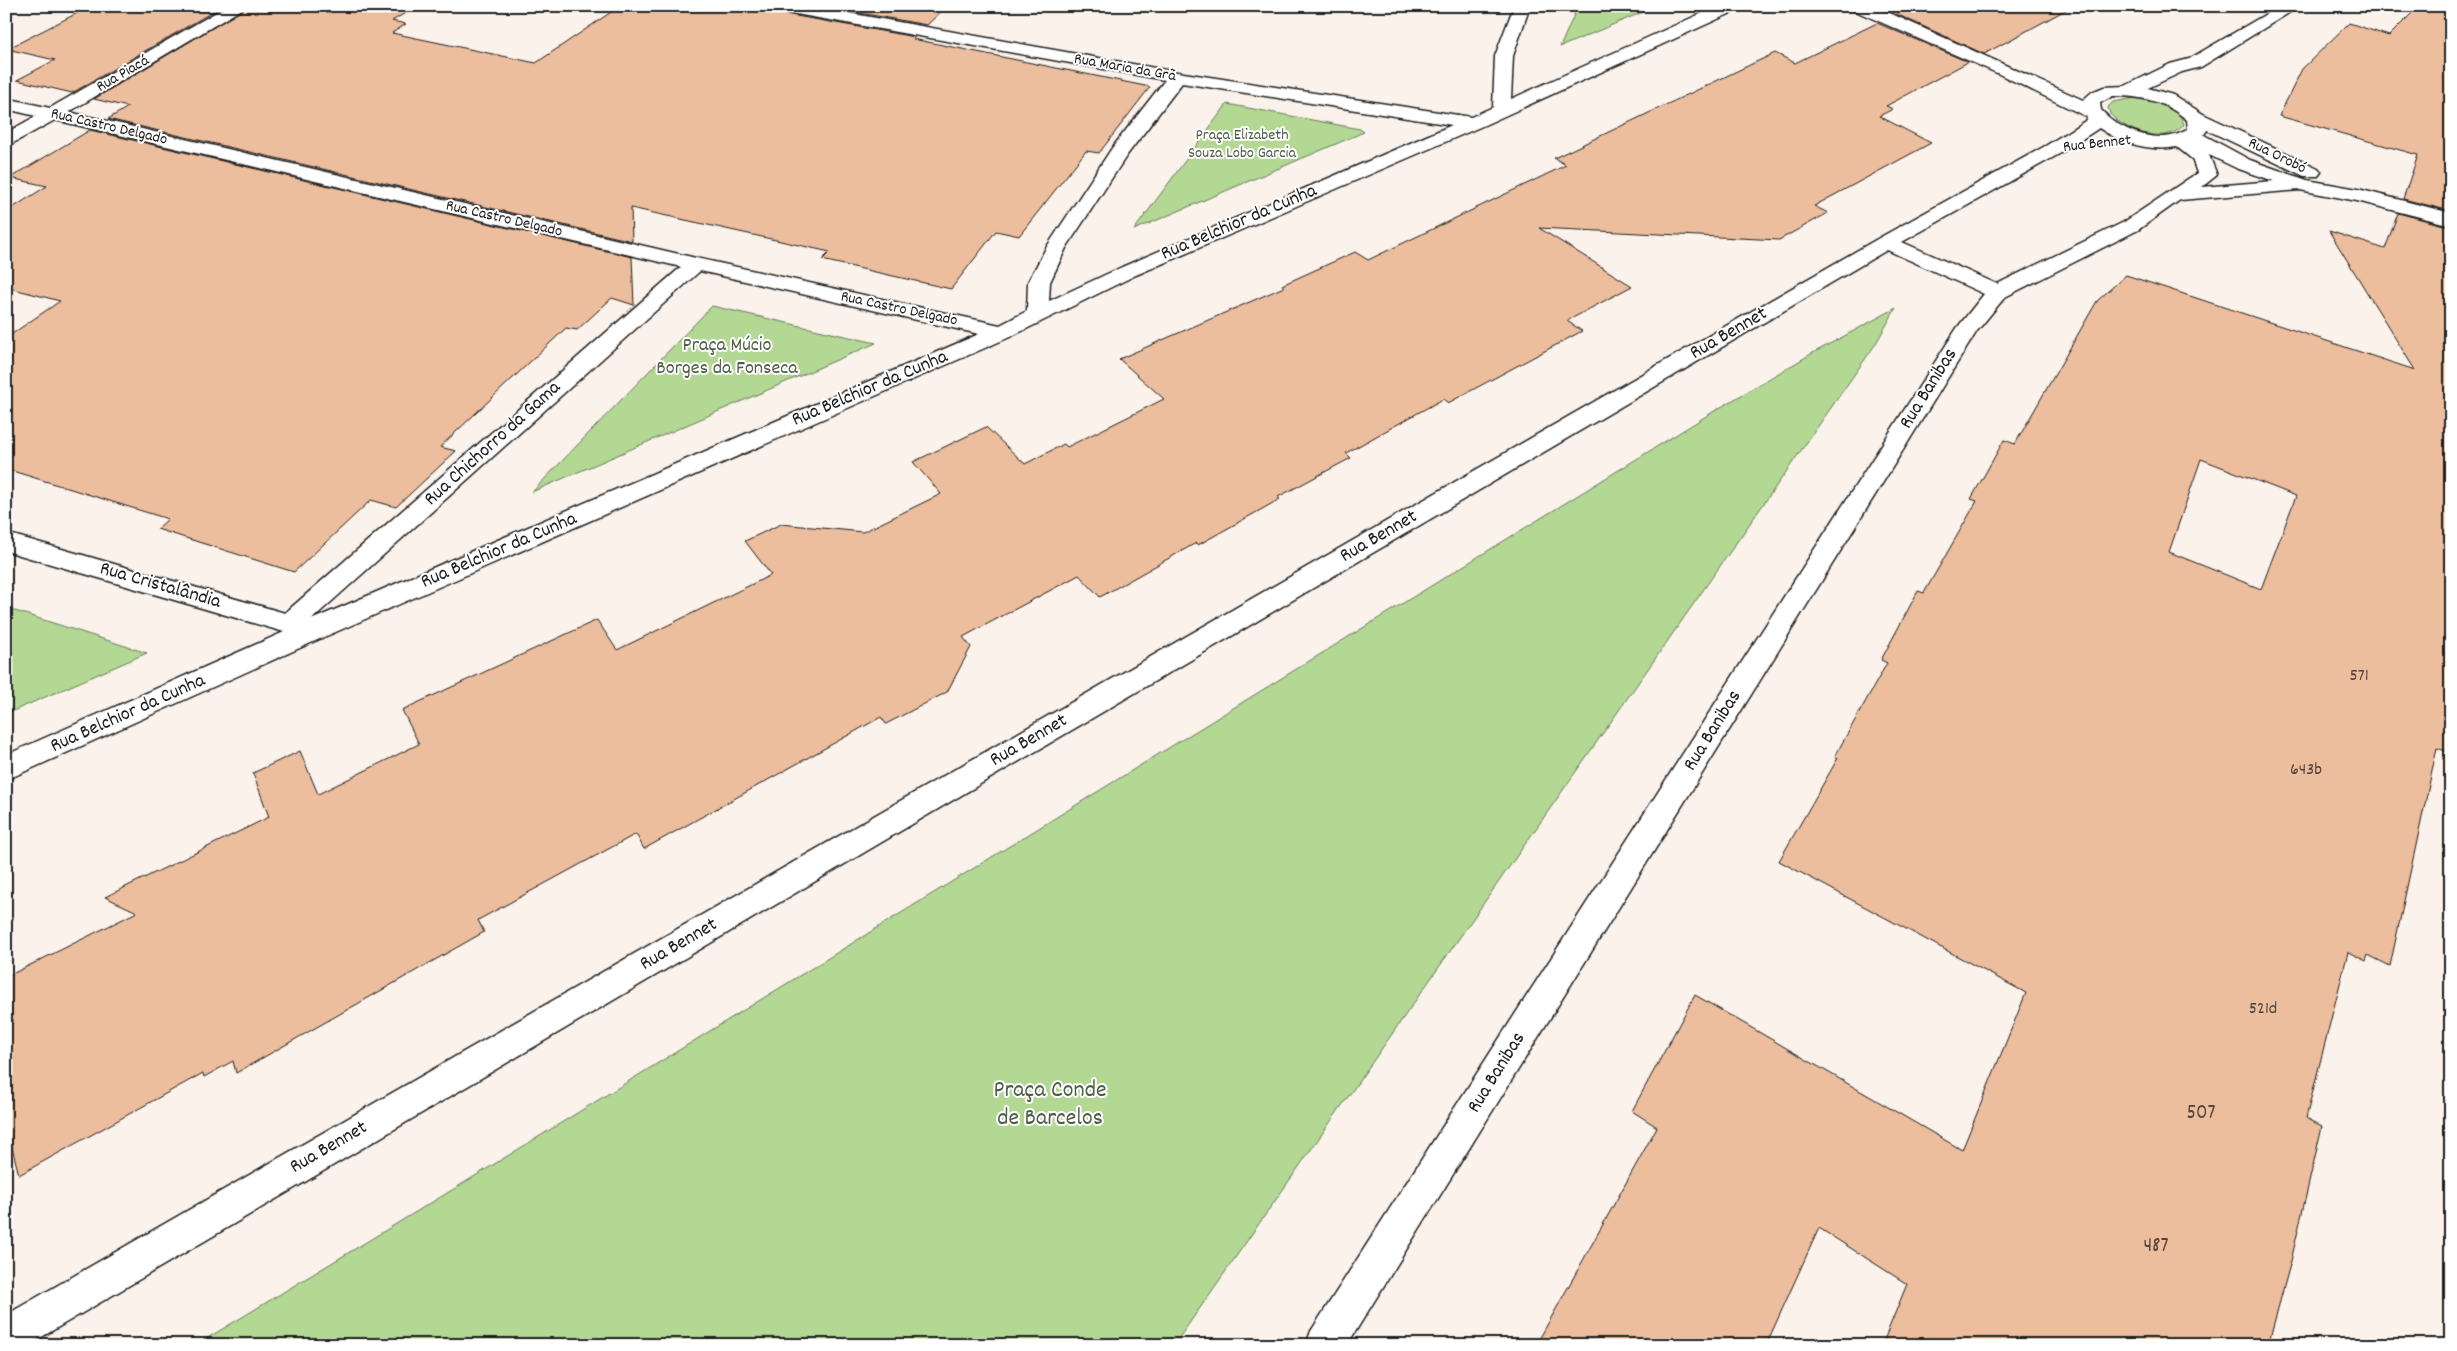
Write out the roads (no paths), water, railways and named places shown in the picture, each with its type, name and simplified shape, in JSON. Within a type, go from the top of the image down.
[{"type":"street","name":"Rua Piacá","points":[[6,141],[239,6]]},
{"type":"street","name":"Rua Maria da Grã","points":[[779,6],[1177,77],[1473,123]]},
{"type":"street","points":[[1502,110],[1500,80],[1502,57],[1522,6]]},
{"type":"street","name":"Rua Belchior da Cunha","points":[[6,768],[302,628],[1002,332],[1129,270],[1473,123],[1732,6]]},
{"type":"street","points":[[1859,6],[2005,70],[2094,115],[2107,127],[2140,139],[2161,142],[2190,132],[2177,104],[2162,97],[2055,85],[2005,70]]},
{"type":"street","points":[[2119,91],[2176,68],[2195,63],[2292,6]]},
{"type":"street","points":[[2177,104],[2195,63]]},
{"type":"street","points":[[1038,314],[1039,282],[1056,248],[1119,152],[1177,77]]},
{"type":"street","name":"Rua Bennet","points":[[6,1336],[1886,242],[2054,149],[2093,124],[2094,115],[2091,102],[2098,96],[2119,91]]},
{"type":"street","name":"Rua Castro Delgado","points":[[6,103],[696,264],[1002,332]]},
{"type":"street","name":"Rua Orobó","points":[[2190,132],[2214,150],[2243,164],[2304,185],[2358,195],[2451,220]]},
{"type":"street","name":"Rua Orobó","points":[[2190,132],[2358,195]]},
{"type":"street","name":"Rua Banibas","points":[[1325,1345],[1968,328],[1997,292],[2131,226],[2174,195],[2207,175],[2203,157],[2190,132]]},
{"type":"street","name":"Rua Bennet","points":[[2054,149],[2100,142],[2140,139]]},
{"type":"street","points":[[2174,195],[2304,185]]},
{"type":"street","points":[[1886,242],[1997,292]]},
{"type":"street","name":"Rua Chichorro da Gama","points":[[302,628],[696,264]]},
{"type":"street","name":"Rua Cristalândia","points":[[6,542],[302,628]]},
{"type":"park label","name":"Praça Elizabeth Souza Lobo Garcia","points":[[1242,144]]},
{"type":"park label","name":"Praça Múcio Borges da Fonseca","points":[[727,358]]},
{"type":"park label","name":"Praça Conde de Barcelos","points":[[1050,1105]]}]
